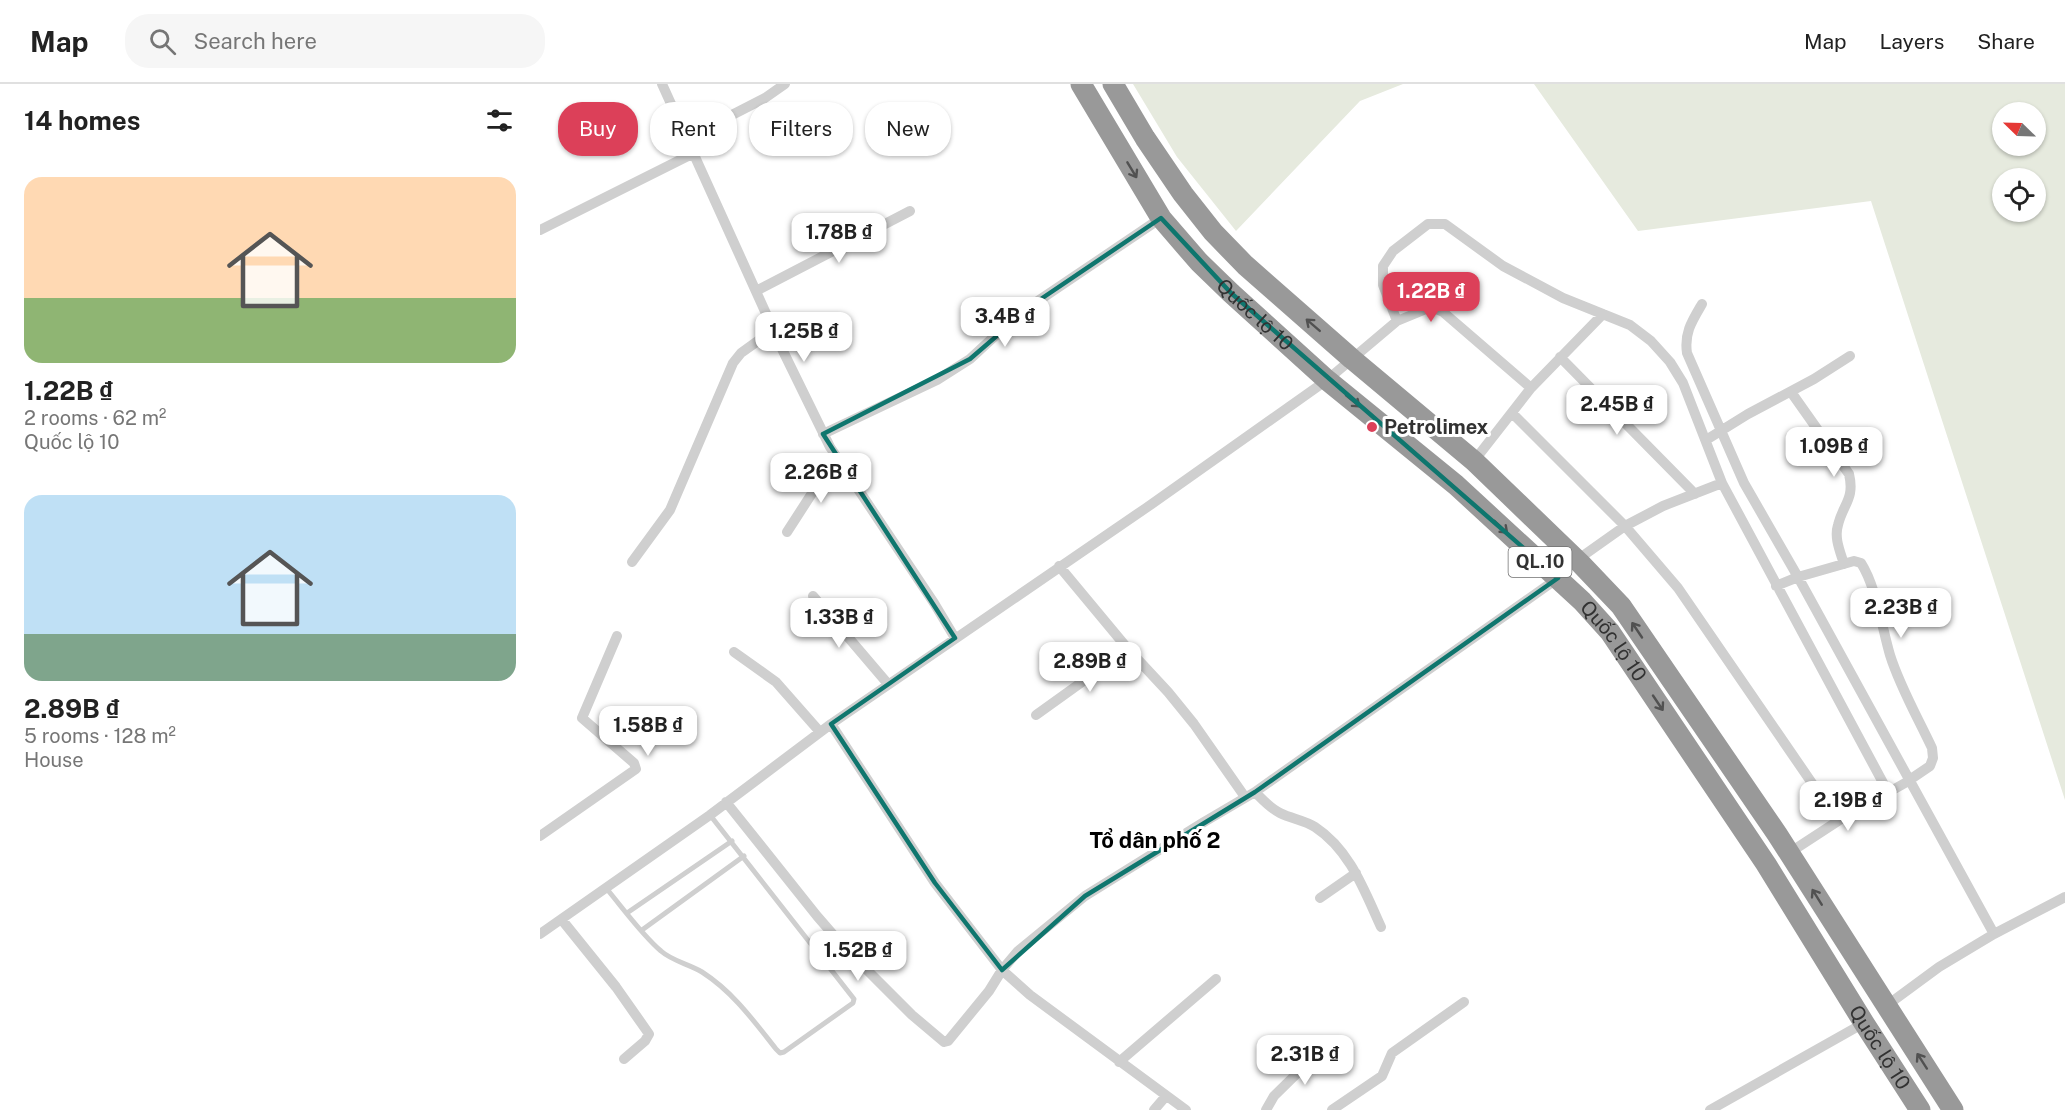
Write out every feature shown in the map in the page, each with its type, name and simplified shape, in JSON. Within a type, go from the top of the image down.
[{"type":"highway","name":"Quốc lộ 10","points":[[1081,84],[1161,218],[1199,262],[1327,380],[1456,485],[1582,601],[1610,632],[1766,864],[1920,1110]]},
{"type":"highway","name":"Quốc lộ 10","points":[[1113,84],[1145,138],[1183,194],[1245,266],[1474,461],[1577,560],[1621,606],[1789,853],[1953,1110]]},
{"type":"street","points":[[662,84],[670,102]]},
{"type":"street","points":[[737,112],[765,98],[785,84]]},
{"type":"street","points":[[540,230],[688,156]]},
{"type":"street","points":[[695,156],[773,330],[823,434],[955,638]]},
{"type":"street","points":[[756,291],[910,211]]},
{"type":"street","points":[[823,434],[937,380],[970,359],[1026,310],[1161,218]]},
{"type":"street","points":[[1397,321],[1383,285],[1383,266],[1393,251],[1428,224],[1445,224],[1503,266],[1563,298],[1630,325],[1651,341],[1670,362],[1744,483],[1751,516],[1787,581],[1891,790]]},
{"type":"street","points":[[1702,304],[1689,326],[1685,340],[1687,353],[1714,435],[1722,483],[1751,516],[1994,934]]},
{"type":"street","points":[[540,934],[710,815],[831,724],[1327,380],[1397,321],[1431,308],[1443,312],[1531,387]]},
{"type":"street","points":[[1474,461],[1531,387],[1603,314]]},
{"type":"street","points":[[632,562],[670,510],[733,363],[741,353],[773,330]]},
{"type":"street","points":[[1714,435],[1850,356]]},
{"type":"street","points":[[1560,357],[1695,494]]},
{"type":"street","points":[[1791,392],[1849,474],[1851,495],[1836,534],[1844,564]]},
{"type":"street","points":[[1512,412],[1625,526],[1678,588],[1838,821]]},
{"type":"street","points":[[787,532],[818,484],[842,464]]},
{"type":"street","points":[[1577,560],[1625,526],[1663,506],[1722,483]]},
{"type":"street","points":[[1787,581],[1854,561],[1861,562],[1865,568],[1891,657],[1932,748],[1933,758],[1930,766],[1907,782],[1838,821],[1789,853]]},
{"type":"street","points":[[1059,567],[1187,716],[1245,797]]},
{"type":"street","points":[[726,802],[801,898],[843,946],[940,1040],[948,1041],[1018,951],[1085,896],[1256,792],[1557,578]]},
{"type":"street","points":[[813,596],[888,684]]},
{"type":"street","points":[[540,836],[636,769],[634,763],[582,718],[617,636]]},
{"type":"street","points":[[1036,715],[1128,649]]},
{"type":"street","points":[[734,652],[776,682],[820,732]]},
{"type":"street","points":[[831,724],[935,883],[1002,970],[1030,995],[1186,1110]]},
{"type":"street","points":[[1256,792],[1265,803],[1279,812],[1304,820],[1317,829],[1345,855],[1381,927]]},
{"type":"street","points":[[1320,898],[1356,873]]},
{"type":"street","points":[[1886,1006],[1994,934],[2065,897]]},
{"type":"street","points":[[562,920],[616,987],[649,1034],[645,1041],[624,1059]]},
{"type":"street","points":[[1119,1062],[1216,979]]},
{"type":"street","points":[[1332,1110],[1382,1076],[1392,1053],[1464,1002]]},
{"type":"street","points":[[1714,1108],[1864,1023]]},
{"type":"street","points":[[1266,1110],[1274,1096],[1326,1046]]},
{"type":"street","points":[[1154,1110],[1166,1096]]},
{"type":"lane","points":[[606,888],[661,952],[688,964],[726,989],[744,1007],[776,1049],[784,1053],[853,1003],[854,999],[710,815]]},
{"type":"lane","points":[[627,913],[732,841]]},
{"type":"lane","points":[[642,930],[744,856]]},
{"type":"highlighted area","points":[[1161,218],[1231,293],[1558,578],[1255,792],[1085,896],[1002,970],[935,883],[831,724],[955,638],[823,434],[970,359],[1035,303]]},
{"type":"shaded area","points":[[1133,84],[1403,84],[1360,101],[1236,231],[1177,157]]},
{"type":"shaded area","points":[[1534,84],[2065,84],[2065,800],[1871,201],[1638,231]]},
{"type":"place","name":"Petrolimex","points":[[1372,427]]},
{"type":"district","name":"Tổ dân phố 2","points":[[1155,840]]}]
